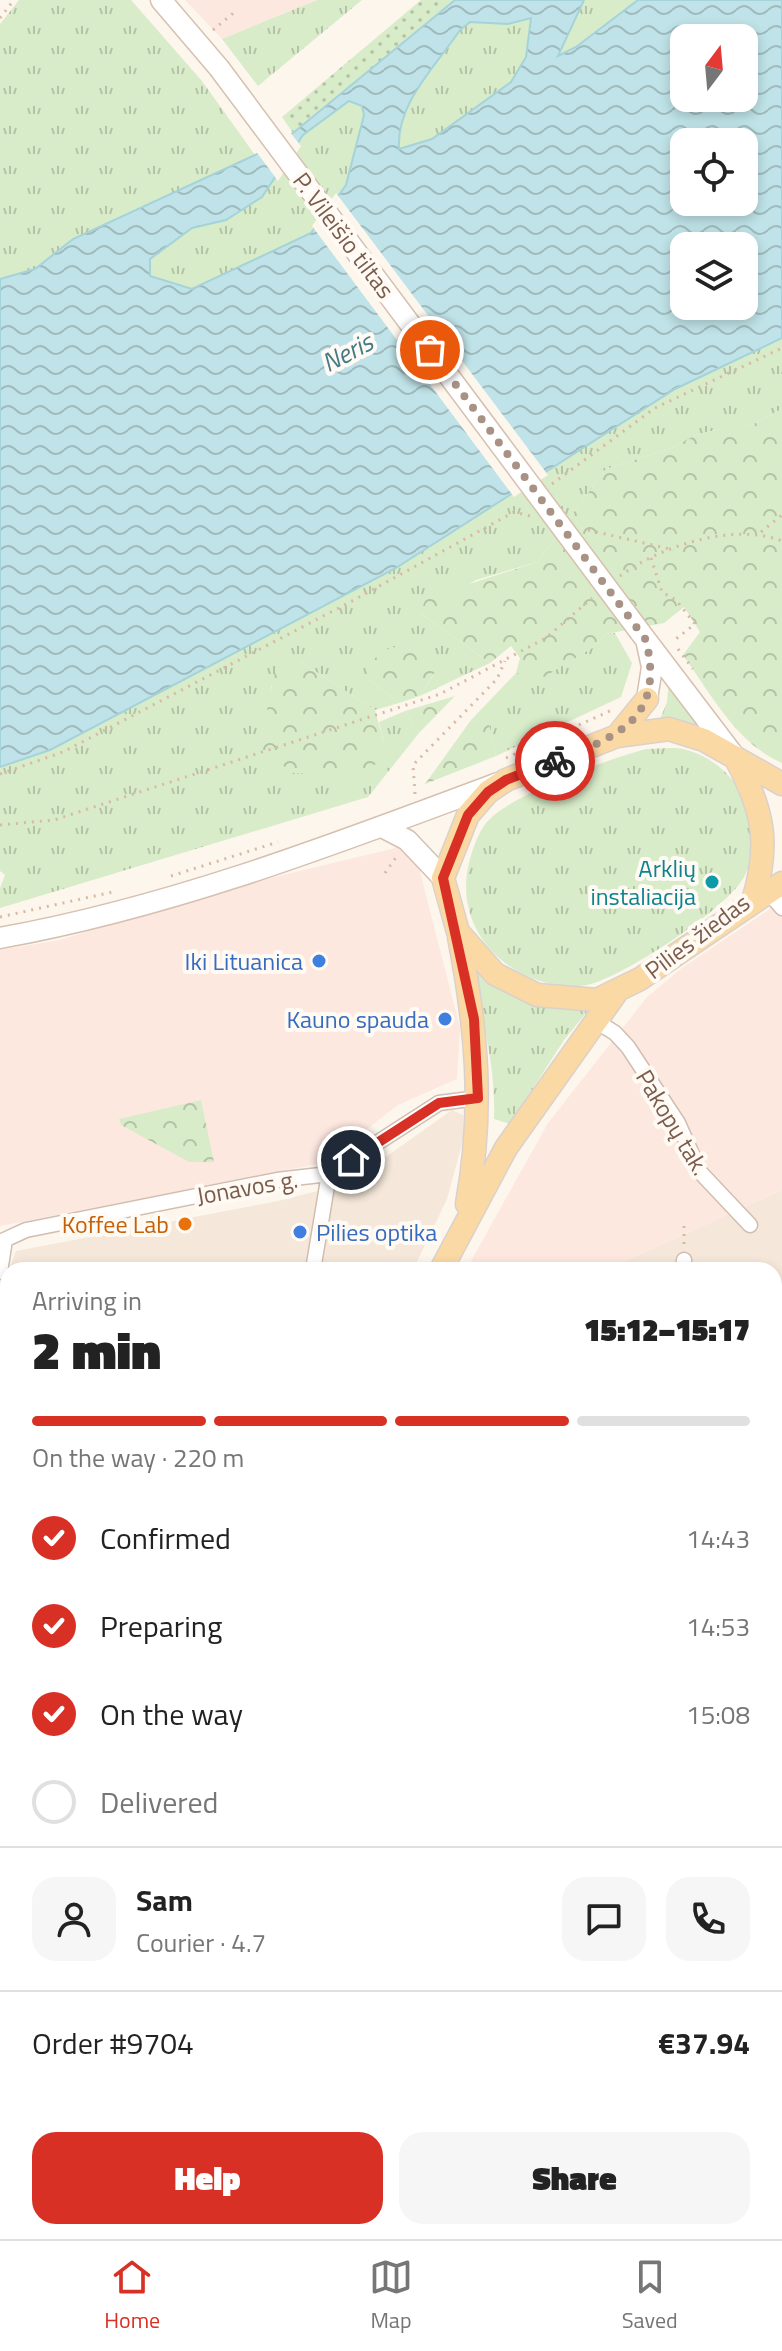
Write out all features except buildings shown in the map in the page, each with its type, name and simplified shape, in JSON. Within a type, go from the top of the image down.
[{"type":"main road","name":"P. Vileišio tiltas","points":[[161,0],[219,68],[650,635],[737,761]]},
{"type":"main road","points":[[617,736],[647,699],[652,667],[650,635]]},
{"type":"main road","name":"Pilies žiedas","points":[[669,729],[704,740],[737,761],[757,798],[763,826],[763,859],[771,896],[616,993],[597,1000],[537,995],[518,988],[487,967],[458,932],[443,878],[468,815],[502,771],[617,736],[669,729]]},
{"type":"main road","points":[[737,761],[782,784]]},
{"type":"main road","points":[[0,938],[55,927],[255,872],[382,827],[502,771]]},
{"type":"main road","points":[[382,827],[407,840],[443,878]]},
{"type":"main road","points":[[458,932],[474,1019],[479,1131],[464,1223]]},
{"type":"main road","points":[[445,1262],[506,1148],[616,993]]},
{"type":"street","name":"Pakopų tak.","points":[[596,1021],[615,1033],[628,1047],[678,1123],[700,1172],[750,1225]]},
{"type":"street","name":"Jonavos g.","points":[[2,1241],[26,1230],[277,1180],[329,1174],[439,1103],[478,1098]]},
{"type":"street","points":[[314,1262],[329,1174]]},
{"type":"street","points":[[1,1262],[2,1241]]},
{"type":"path","points":[[0,18],[14,0]]},
{"type":"path","points":[[213,30],[237,10]]},
{"type":"path","points":[[552,484],[655,408],[782,348]]},
{"type":"path","points":[[0,774],[63,752],[352,601],[526,503]]},
{"type":"path","points":[[514,512],[543,519]]},
{"type":"path","points":[[619,578],[651,558],[674,550],[705,540],[761,532],[782,515]]},
{"type":"path","points":[[586,529],[674,550]]},
{"type":"path","points":[[761,532],[782,541]]},
{"type":"path","points":[[651,558],[662,592],[676,600],[695,624],[672,642]]},
{"type":"path","points":[[0,825],[54,820],[297,744],[440,694],[546,638],[598,594]]},
{"type":"path","points":[[650,635],[672,642],[699,677]]},
{"type":"path","points":[[416,798],[413,765],[497,679],[505,660]]},
{"type":"path","points":[[502,771],[621,704]]},
{"type":"path","points":[[168,877],[285,840]]},
{"type":"path","points":[[0,917],[124,890]]},
{"type":"path","points":[[684,1226],[684,1262]]},
{"type":"shaded area","points":[[185,0],[317,0],[222,39]]},
{"type":"shaded area","points":[[408,845],[415,852],[460,1028],[457,1079],[398,1105],[323,1163],[0,1226],[0,950],[60,940],[225,889]]},
{"type":"shaded area","points":[[782,901],[782,1190],[623,1262],[471,1261],[548,1123],[647,997],[682,968]]},
{"type":"shaded area","points":[[452,1110],[463,1115],[465,1133],[447,1199],[417,1262],[12,1262],[16,1251],[278,1201],[349,1183]]},
{"type":"shaded area","points":[[782,1190],[782,1262],[623,1262]]},
{"type":"green space","points":[[19,0],[131,0],[202,81],[255,155],[73,239],[35,269],[0,279],[0,24]]},
{"type":"green space","points":[[317,0],[362,0],[258,86],[222,39]]},
{"type":"green space","points":[[421,0],[455,0],[293,133],[282,117]]},
{"type":"green space","points":[[584,0],[638,0],[576,47],[557,56]]},
{"type":"green space","points":[[531,18],[526,57],[511,82],[432,139],[399,150],[400,133],[411,101],[460,30],[470,22],[508,24]]},
{"type":"green space","points":[[349,101],[362,106],[364,115],[346,185],[311,233],[192,289],[150,276],[150,259],[192,228],[226,220],[262,197],[303,135]]},
{"type":"green space","points":[[782,338],[782,409],[746,428],[723,428],[696,435],[669,449],[606,469],[537,562],[476,580],[420,613],[490,663],[420,696],[434,674],[427,659],[406,648],[369,680],[399,703],[375,710],[301,662],[271,686],[269,718],[258,745],[384,743],[379,722],[405,711],[419,733],[368,797],[0,908],[0,888],[5,875],[0,871],[0,767],[50,750],[396,568],[675,389]]},
{"type":"green space","points":[[782,409],[782,763],[751,743],[738,730],[683,655],[700,632],[684,607],[664,623],[606,634],[592,648],[544,677],[516,673],[520,658],[511,646],[490,663],[420,613],[426,598],[537,562],[606,469],[669,449],[696,435],[723,428],[746,428]]},
{"type":"green space","points":[[615,633],[632,663],[621,697],[496,756],[489,724],[471,720],[516,673],[544,676],[592,648],[606,634]]},
{"type":"green space","points":[[391,647],[406,648],[441,662],[420,696],[399,703],[369,680],[367,670],[375,658]]},
{"type":"green space","points":[[301,662],[375,710],[384,743],[376,764],[350,776],[293,773],[257,746],[276,669]]},
{"type":"green space","points":[[669,680],[702,729],[659,722],[667,702]]},
{"type":"green space","points":[[455,696],[419,733],[405,711]]},
{"type":"green space","points":[[471,720],[489,723],[496,756],[425,784]]},
{"type":"green space","points":[[679,748],[703,756],[720,767],[734,782],[751,818],[753,837],[751,857],[744,877],[718,906],[697,923],[648,956],[603,980],[583,986],[559,986],[511,967],[495,955],[482,939],[467,902],[466,881],[470,859],[481,831],[492,817],[506,807],[544,787],[609,760],[646,749]]},
{"type":"green space","points":[[470,965],[499,988],[526,1001],[554,1007],[591,1007],[564,1040],[510,1124],[494,1119],[490,1060]]},
{"type":"green space","points":[[201,1100],[214,1162],[189,1162],[121,1125],[119,1119]]},
{"type":"water","name":"Neris","points":[[455,0],[584,0],[558,56],[576,47],[638,0],[782,0],[782,338],[675,389],[396,568],[50,750],[0,767],[0,279],[35,269],[73,239],[255,155],[293,133]],"holes":[[[531,18],[526,57],[511,82],[432,139],[399,149],[400,132],[411,101],[460,30],[470,22],[508,24]],[[349,101],[362,106],[364,115],[346,185],[311,233],[192,289],[150,276],[150,259],[192,228],[226,220],[262,197],[303,135]]]},
{"type":"pier","points":[[289,131],[301,146],[278,181],[255,150]]},
{"type":"pier","points":[[336,193],[548,475],[514,497],[312,226]]},
{"type":"way so far","points":[[430,350],[646,640],[652,684],[647,699],[635,715],[617,736],[555,761]]},
{"type":"place","name":"Arklių instaliacija","points":[[712,882]]},
{"type":"place","name":"Iki Lituanica","points":[[319,961]]},
{"type":"place","name":"Kauno spauda","points":[[445,1019]]},
{"type":"place","name":"Koffee Lab","points":[[185,1224]]},
{"type":"place","name":"Pilies optika","points":[[300,1232]]},
{"type":"route","points":[[351,1160],[439,1103],[478,1098],[474,1019],[458,932],[443,878],[456,838],[468,815],[488,792],[506,780],[555,761]]}]
